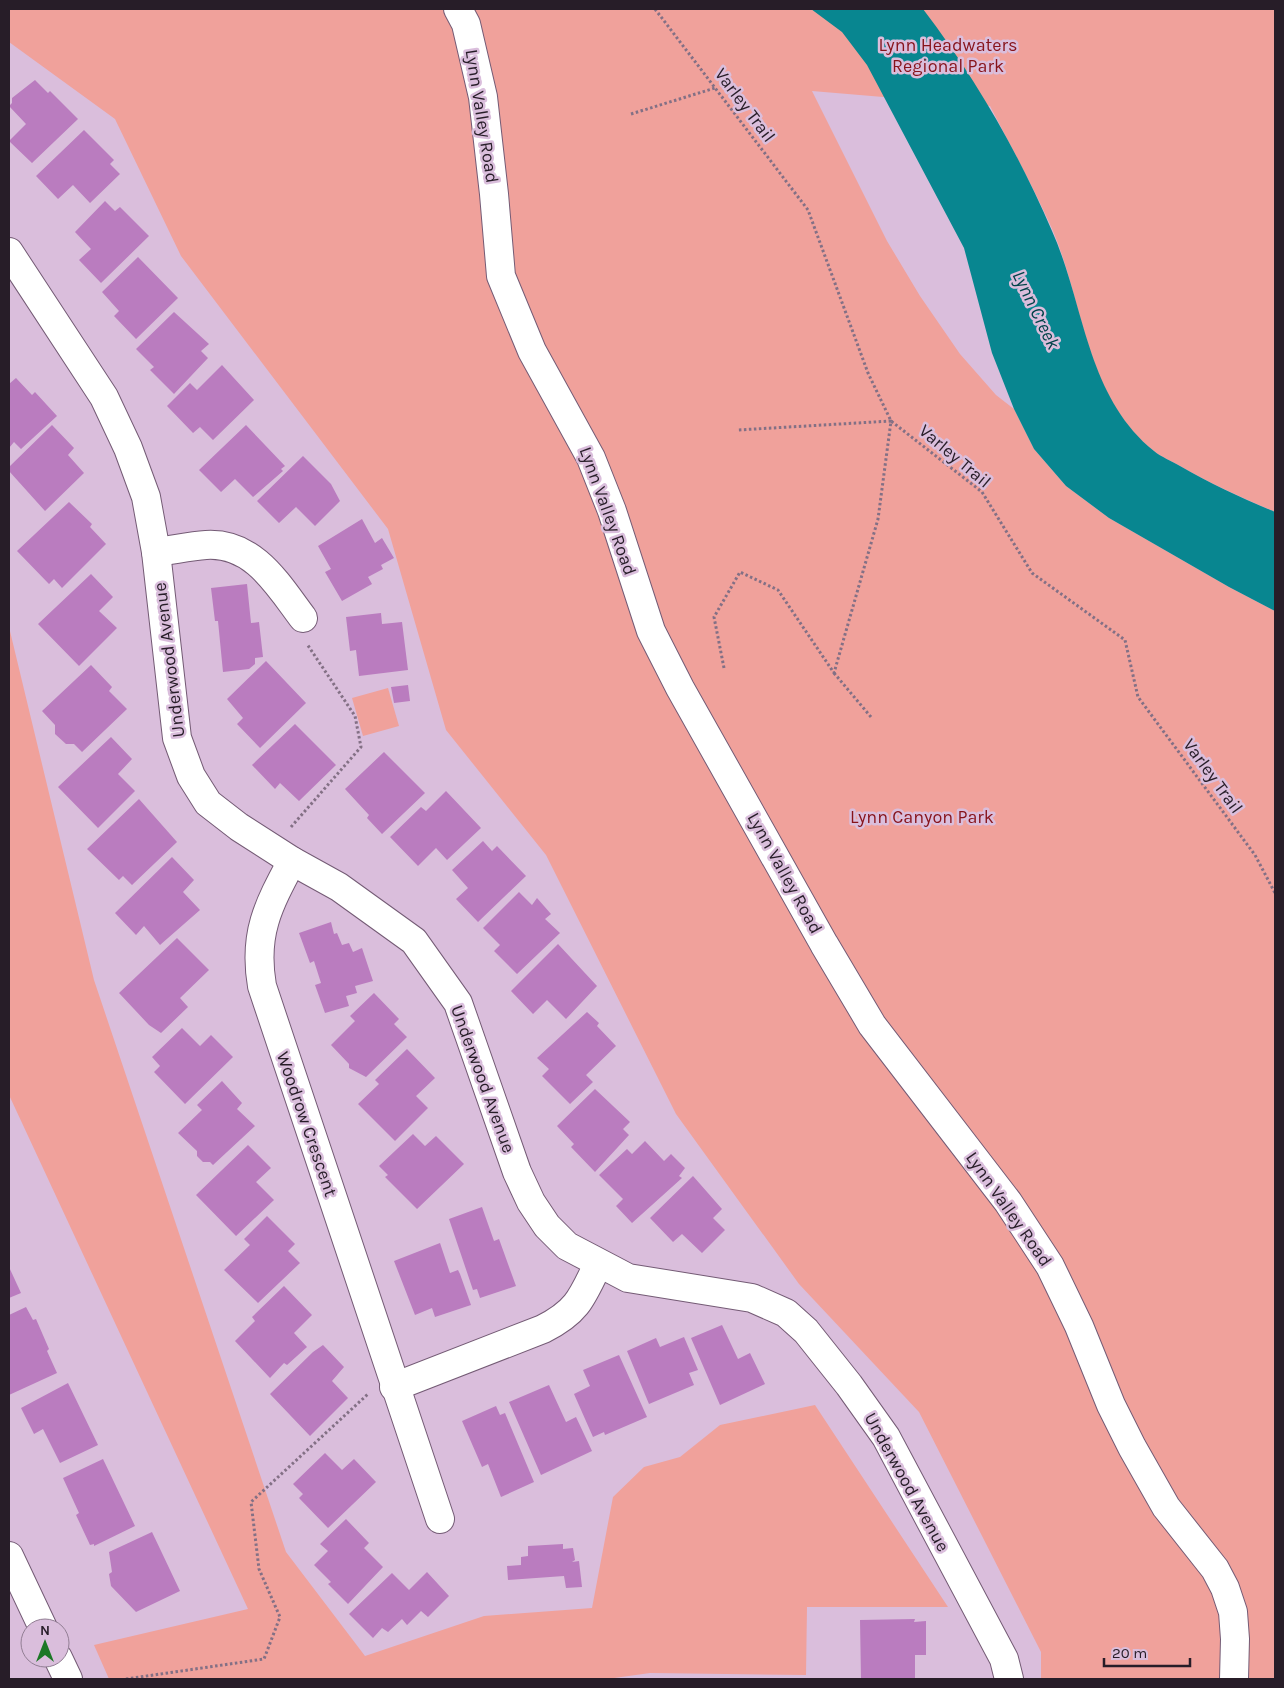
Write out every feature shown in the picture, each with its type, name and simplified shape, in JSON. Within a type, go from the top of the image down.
[{"type":"street","name":"Lynn Valley Road","points":[[458,9],[468,32],[483,97],[501,276],[532,351],[591,458],[612,511],[651,631],[680,688],[824,944],[872,1025],[1008,1202],[1050,1266],[1079,1326],[1111,1405],[1143,1468],[1166,1507],[1214,1569],[1225,1588],[1233,1612],[1235,1639],[1234,1679]]},
{"type":"street","name":"Underwood Avenue","points":[[9,252],[104,397],[128,448],[146,497],[156,552],[177,738],[191,776],[208,803],[282,855],[339,887],[414,941],[458,1003],[517,1172],[531,1202],[547,1226],[567,1246],[598,1264],[628,1278],[752,1298],[786,1313],[806,1330],[849,1385],[886,1437],[1004,1659],[1008,1679]]},
{"type":"street","points":[[156,552],[208,544],[231,547],[253,558],[303,618]]},
{"type":"street","name":"Woodrow Crescent","points":[[282,855],[275,892],[259,939],[258,966],[262,986],[392,1382],[440,1519]]},
{"type":"street","points":[[392,1382],[542,1329],[564,1318],[582,1297],[598,1264]]},
{"type":"street","points":[[9,1556],[38,1618]]},
{"type":"path","name":"Varley Trail","points":[[655,9],[808,210],[868,373],[891,421],[982,492],[1032,573],[1125,640],[1138,697],[1255,855],[1275,893]]},
{"type":"path","points":[[631,114],[715,88]]},
{"type":"path","points":[[738,430],[891,421],[878,519],[834,673]]},
{"type":"path","points":[[724,668],[714,617],[740,572],[778,590],[834,673],[871,717]]},
{"type":"path","points":[[282,855],[361,747],[355,716],[301,636],[303,618]]},
{"type":"path","points":[[126,1679],[264,1659],[280,1617],[259,1569],[251,1502],[361,1399],[392,1382]]},
{"type":"green space","name":"Lynn Canyon Park","points":[[9,9],[1275,9],[1275,512],[1215,485],[1157,453],[1131,429],[1114,404],[1100,377],[1053,231],[990,106],[812,91],[887,241],[920,296],[960,354],[996,395],[1014,409],[1034,449],[1066,486],[1109,518],[1229,587],[1275,611],[1275,1679],[1041,1679],[1041,1652],[919,1412],[799,1284],[676,1114],[546,855],[446,730],[388,529],[181,256],[115,119],[9,42]]},
{"type":"green space","points":[[9,627],[94,980],[286,1552],[365,1656],[484,1616],[592,1608],[613,1497],[644,1467],[680,1457],[720,1425],[815,1405],[948,1607],[807,1607],[806,1675],[650,1673],[607,1679],[109,1679],[94,1645],[248,1609],[9,1095]]},
{"type":"green space","points":[[388,688],[399,726],[363,736],[352,698]]},
{"type":"water","name":"Lynn Creek","points":[[811,9],[923,9],[978,88],[1025,173],[1063,259],[1090,348],[1101,377],[1114,404],[1131,429],[1160,455],[1215,485],[1275,512],[1275,611],[1229,587],[1109,518],[1066,486],[1034,449],[1014,409],[992,353],[964,248],[867,65],[842,32]]},
{"type":"building","points":[[35,80],[48,93],[50,91],[78,119],[32,163],[9,141],[26,124],[9,106],[12,103],[12,98]]},
{"type":"building","points":[[84,130],[114,160],[110,164],[120,174],[90,203],[73,185],[58,199],[36,176]]},
{"type":"building","points":[[105,201],[115,211],[120,207],[149,236],[101,283],[79,260],[91,249],[75,232]]},
{"type":"building","points":[[138,257],[178,298],[136,339],[114,316],[119,311],[102,292]]},
{"type":"building","points":[[174,312],[209,344],[201,351],[208,358],[174,394],[150,370],[154,367],[136,349]]},
{"type":"building","points":[[222,365],[254,400],[213,440],[200,427],[193,433],[167,406],[190,383],[197,390]]},
{"type":"building","points":[[16,378],[32,395],[35,392],[57,416],[21,449],[14,442],[9,448],[9,384]]},
{"type":"building","points":[[52,425],[74,448],[68,455],[84,473],[45,511],[9,471],[9,467]]},
{"type":"building","points":[[246,425],[285,466],[281,469],[283,471],[253,497],[235,479],[221,492],[199,470]]},
{"type":"building","points":[[303,456],[331,484],[340,501],[315,526],[296,507],[279,523],[257,501]]},
{"type":"building","points":[[69,502],[92,524],[90,527],[106,544],[62,588],[54,579],[49,584],[17,551]]},
{"type":"building","points":[[362,519],[375,543],[382,538],[394,558],[381,565],[383,569],[368,577],[372,584],[342,601],[325,572],[331,569],[318,546]]},
{"type":"building","points":[[91,574],[113,597],[99,611],[117,628],[79,666],[38,624]]},
{"type":"building","points":[[247,584],[251,623],[259,622],[263,657],[255,658],[255,664],[249,669],[223,672],[218,621],[215,621],[211,588]]},
{"type":"building","points":[[381,613],[382,624],[402,622],[408,670],[359,676],[356,650],[350,651],[346,617]]},
{"type":"building","points":[[266,661],[306,703],[260,748],[237,724],[243,718],[227,699]]},
{"type":"building","points":[[91,665],[112,687],[109,691],[127,709],[82,752],[74,744],[66,744],[55,734],[55,725],[42,711]]},
{"type":"building","points":[[408,685],[410,701],[394,703],[391,687]]},
{"type":"building","points":[[295,724],[336,765],[299,801],[280,783],[275,789],[252,765]]},
{"type":"building","points":[[111,737],[132,759],[118,774],[135,791],[98,828],[58,787]]},
{"type":"building","points":[[384,752],[425,793],[382,834],[367,818],[369,815],[345,789]]},
{"type":"building","points":[[446,791],[481,828],[447,860],[436,848],[418,866],[390,837],[421,807],[426,811]]},
{"type":"building","points":[[139,799],[177,842],[132,885],[123,876],[119,880],[87,849]]},
{"type":"building","points":[[483,841],[492,851],[497,846],[526,876],[478,922],[456,899],[468,888],[452,870]]},
{"type":"building","points":[[172,857],[194,880],[183,892],[200,910],[160,945],[144,926],[136,935],[115,913]]},
{"type":"building","points":[[519,892],[532,905],[537,898],[551,914],[545,919],[560,933],[517,974],[494,951],[500,945],[483,928]]},
{"type":"building","points":[[331,922],[334,934],[337,933],[342,945],[349,943],[353,952],[362,948],[373,981],[355,986],[357,993],[346,996],[349,1006],[325,1013],[315,985],[321,983],[314,961],[310,963],[299,933]]},
{"type":"building","points":[[177,938],[209,970],[180,998],[188,1007],[161,1033],[149,1025],[119,993]]},
{"type":"building","points":[[558,944],[597,986],[566,1019],[547,1000],[533,1014],[511,991]]},
{"type":"building","points":[[374,993],[399,1019],[394,1024],[407,1037],[366,1077],[349,1068],[349,1064],[331,1045],[355,1021],[350,1016]]},
{"type":"building","points":[[587,1012],[599,1023],[597,1026],[616,1046],[586,1075],[593,1082],[570,1104],[542,1076],[549,1069],[537,1058]]},
{"type":"building","points":[[182,1028],[200,1046],[211,1035],[233,1057],[185,1104],[154,1072],[160,1066],[152,1057]]},
{"type":"building","points":[[407,1049],[435,1078],[416,1096],[428,1108],[395,1141],[358,1104],[379,1084],[375,1080]]},
{"type":"building","points":[[222,1081],[242,1103],[237,1109],[255,1126],[213,1165],[210,1162],[203,1162],[197,1156],[197,1151],[178,1133],[202,1110],[197,1105]]},
{"type":"building","points":[[595,1089],[630,1122],[623,1129],[629,1135],[595,1172],[571,1147],[574,1144],[557,1126]]},
{"type":"building","points":[[413,1134],[425,1146],[436,1136],[464,1164],[417,1209],[385,1177],[388,1175],[379,1166]]},
{"type":"building","points":[[645,1141],[664,1161],[671,1154],[685,1168],[679,1176],[682,1178],[632,1223],[616,1206],[623,1199],[599,1175],[627,1149],[632,1154]]},
{"type":"building","points":[[248,1145],[271,1168],[256,1182],[274,1200],[236,1236],[196,1195]]},
{"type":"building","points":[[693,1176],[722,1209],[713,1218],[725,1230],[702,1253],[682,1234],[673,1242],[650,1218]]},
{"type":"building","points":[[482,1207],[494,1241],[499,1239],[516,1286],[480,1298],[477,1289],[473,1290],[449,1219]]},
{"type":"building","points":[[267,1216],[295,1244],[288,1251],[300,1263],[258,1303],[224,1270],[250,1245],[244,1239]]},
{"type":"building","points":[[440,1243],[450,1273],[458,1270],[471,1305],[435,1317],[432,1308],[415,1315],[394,1261]]},
{"type":"building","points":[[9,1267],[21,1293],[9,1298]]},
{"type":"building","points":[[284,1286],[312,1315],[294,1333],[307,1347],[287,1365],[284,1363],[270,1378],[235,1341],[255,1321],[252,1317]]},
{"type":"building","points":[[26,1307],[33,1320],[36,1319],[57,1373],[9,1395],[9,1315]]},
{"type":"building","points":[[722,1325],[738,1359],[750,1353],[765,1384],[720,1405],[691,1338]]},
{"type":"building","points":[[684,1337],[698,1370],[689,1373],[694,1385],[649,1404],[627,1351],[656,1338],[660,1347]]},
{"type":"building","points":[[323,1345],[344,1367],[332,1381],[348,1398],[310,1436],[270,1394],[313,1352]]},
{"type":"building","points":[[619,1355],[647,1417],[605,1435],[604,1432],[593,1437],[574,1394],[590,1386],[583,1370]]},
{"type":"building","points":[[68,1383],[98,1445],[60,1463],[43,1429],[34,1434],[21,1408]]},
{"type":"building","points":[[549,1385],[566,1422],[576,1417],[592,1451],[541,1475],[509,1402]]},
{"type":"building","points":[[496,1406],[500,1415],[505,1413],[534,1482],[501,1497],[488,1464],[482,1467],[462,1421]]},
{"type":"building","points":[[325,1453],[342,1470],[354,1459],[376,1482],[328,1528],[299,1498],[303,1494],[293,1484]]},
{"type":"building","points":[[103,1459],[135,1526],[94,1546],[94,1544],[90,1545],[76,1515],[79,1513],[63,1478]]},
{"type":"building","points":[[346,1519],[369,1543],[364,1548],[383,1567],[348,1604],[328,1584],[331,1582],[314,1565],[328,1551],[320,1544]]},
{"type":"building","points":[[152,1532],[180,1591],[136,1612],[111,1586],[109,1574],[112,1572],[109,1552]]},
{"type":"building","points":[[563,1544],[563,1549],[573,1548],[575,1560],[572,1562],[579,1561],[582,1587],[566,1588],[564,1576],[508,1580],[507,1566],[521,1565],[521,1557],[528,1556],[528,1546]]},
{"type":"building","points":[[427,1572],[449,1596],[428,1617],[421,1611],[407,1625],[402,1619],[388,1632],[382,1628],[373,1638],[349,1614],[392,1573],[409,1590]]},
{"type":"building","points":[[915,1619],[914,1622],[926,1621],[926,1655],[915,1655],[915,1679],[861,1679],[860,1620]]},
{"type":"park label","name":"Lynn Headwaters Regional Park","points":[[948,55]]}]
